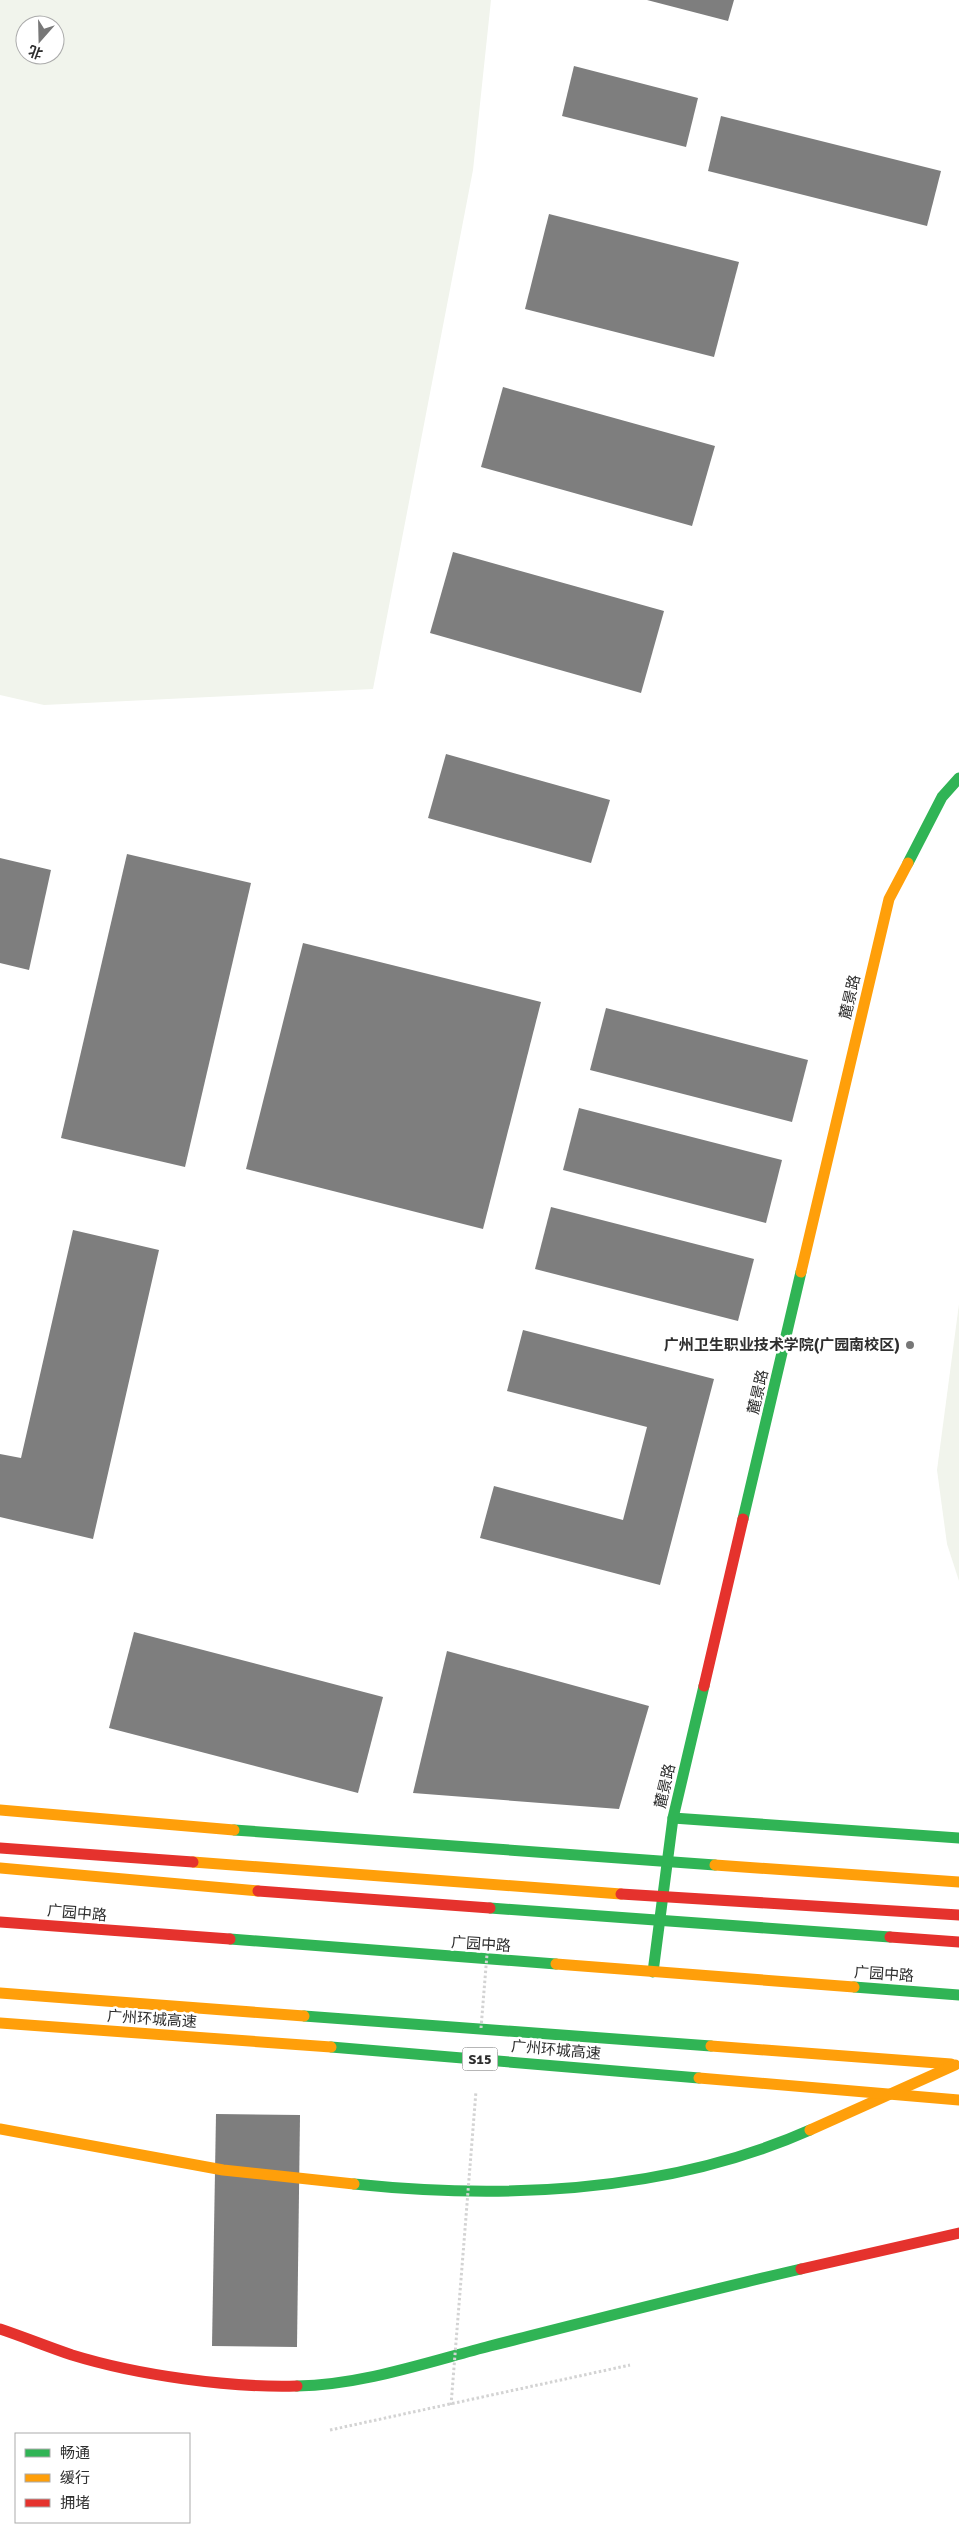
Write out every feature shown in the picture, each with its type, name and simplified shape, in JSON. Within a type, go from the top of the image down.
[{"type":"main road","name":"麓景路","points":[[653,1972],[673,1818],[889,899],[942,797],[959,778]]},
{"type":"main road","points":[[0,1810],[310,1836],[959,1882]]},
{"type":"main road","points":[[673,1818],[959,1838]]},
{"type":"main road","points":[[0,1848],[662,1896],[959,1915]]},
{"type":"main road","points":[[0,1868],[283,1893],[959,1942]]},
{"type":"main road","name":"广园中路","points":[[0,1922],[959,1995]]},
{"type":"main road","points":[[0,1993],[958,2066]]},
{"type":"main road","name":"广州环城高速","points":[[0,2023],[309,2045],[959,2100]]},
{"type":"main road","points":[[0,2129],[223,2170],[365,2185],[479,2192],[584,2188],[686,2172],[780,2143],[958,2066]]},
{"type":"main road","points":[[0,2329],[73,2354],[143,2372],[262,2387],[315,2386],[378,2375],[707,2291],[959,2233]]},
{"type":"path","points":[[481,2031],[489,1933]]},
{"type":"path","points":[[451,2405],[476,2090]]},
{"type":"path","points":[[330,2430],[630,2365]]},
{"type":"shaded area","points":[[0,0],[491,0],[473,170],[373,689],[44,705],[0,695]]},
{"type":"shaded area","points":[[959,1304],[959,1581],[947,1544],[937,1470]]},
{"type":"building","points":[[647,0],[734,0],[728,21]]},
{"type":"building","points":[[574,66],[698,98],[686,147],[562,116]]},
{"type":"building","points":[[721,116],[941,171],[927,226],[708,171]]},
{"type":"building","points":[[549,214],[739,262],[714,357],[525,309]]},
{"type":"building","points":[[503,387],[715,446],[692,526],[481,467]]},
{"type":"building","points":[[453,552],[664,611],[641,693],[430,633]]},
{"type":"building","points":[[446,754],[610,800],[591,863],[428,818]]},
{"type":"building","points":[[127,854],[251,883],[185,1167],[61,1138]]},
{"type":"building","points":[[0,858],[51,870],[29,970],[0,963]]},
{"type":"building","points":[[303,943],[541,1002],[483,1229],[246,1169]]},
{"type":"building","points":[[606,1008],[808,1060],[792,1122],[590,1070]]},
{"type":"building","points":[[579,1108],[782,1160],[766,1223],[563,1170]]},
{"type":"building","points":[[551,1207],[754,1259],[738,1321],[535,1269]]},
{"type":"building","points":[[73,1230],[159,1250],[93,1539],[0,1517],[0,1454],[21,1458]]},
{"type":"building","points":[[523,1330],[714,1379],[660,1585],[480,1538],[494,1486],[623,1520],[647,1427],[507,1391]]},
{"type":"building","points":[[134,1632],[383,1697],[358,1793],[109,1728]]},
{"type":"building","points":[[447,1651],[649,1706],[619,1809],[413,1793]]},
{"type":"building","points":[[216,2114],[300,2115],[297,2347],[212,2346]]},
{"type":"traffic: fast","points":[[908,863],[942,797],[959,778]]},
{"type":"traffic: fast","points":[[743,1519],[801,1272]]},
{"type":"traffic: fast","points":[[653,1972],[673,1818],[704,1686]]},
{"type":"traffic: fast","points":[[673,1818],[959,1838]]},
{"type":"traffic: fast","points":[[234,1830],[715,1865]]},
{"type":"traffic: fast","points":[[490,1908],[890,1937]]},
{"type":"traffic: fast","points":[[230,1939],[556,1964]]},
{"type":"traffic: fast","points":[[854,1987],[959,1995]]},
{"type":"traffic: fast","points":[[304,2016],[711,2046]]},
{"type":"traffic: fast","points":[[331,2047],[699,2078]]},
{"type":"traffic: fast","points":[[354,2184],[470,2191],[529,2191],[586,2187],[644,2179],[700,2167],[756,2151],[810,2130]]},
{"type":"traffic: fast","points":[[297,2386],[346,2382],[395,2372],[490,2346],[801,2269]]},
{"type":"traffic: slow","points":[[801,1272],[889,899],[908,863]]},
{"type":"traffic: slow","points":[[0,1810],[234,1830]]},
{"type":"traffic: slow","points":[[193,1862],[621,1894]]},
{"type":"traffic: slow","points":[[715,1865],[959,1882]]},
{"type":"traffic: slow","points":[[0,1868],[258,1891]]},
{"type":"traffic: slow","points":[[556,1964],[854,1987]]},
{"type":"traffic: slow","points":[[0,1993],[304,2016]]},
{"type":"traffic: slow","points":[[0,2023],[331,2047]]},
{"type":"traffic: slow","points":[[711,2046],[951,2064]]},
{"type":"traffic: slow","points":[[810,2130],[955,2065]]},
{"type":"traffic: slow","points":[[699,2078],[959,2100]]},
{"type":"traffic: slow","points":[[0,2129],[223,2170],[354,2184]]},
{"type":"traffic: jam","points":[[704,1686],[743,1519]]},
{"type":"traffic: jam","points":[[0,1848],[193,1862]]},
{"type":"traffic: jam","points":[[258,1891],[490,1908]]},
{"type":"traffic: jam","points":[[621,1894],[959,1915]]},
{"type":"traffic: jam","points":[[0,1922],[230,1939]]},
{"type":"traffic: jam","points":[[890,1937],[959,1942]]},
{"type":"traffic: jam","points":[[801,2269],[959,2233]]},
{"type":"traffic: jam","points":[[0,2329],[72,2355],[125,2369],[183,2379],[242,2385],[297,2386]]},
{"type":"place","name":"广州卫生职业技术学院(广园南校区)","points":[[910,1345]]}]
